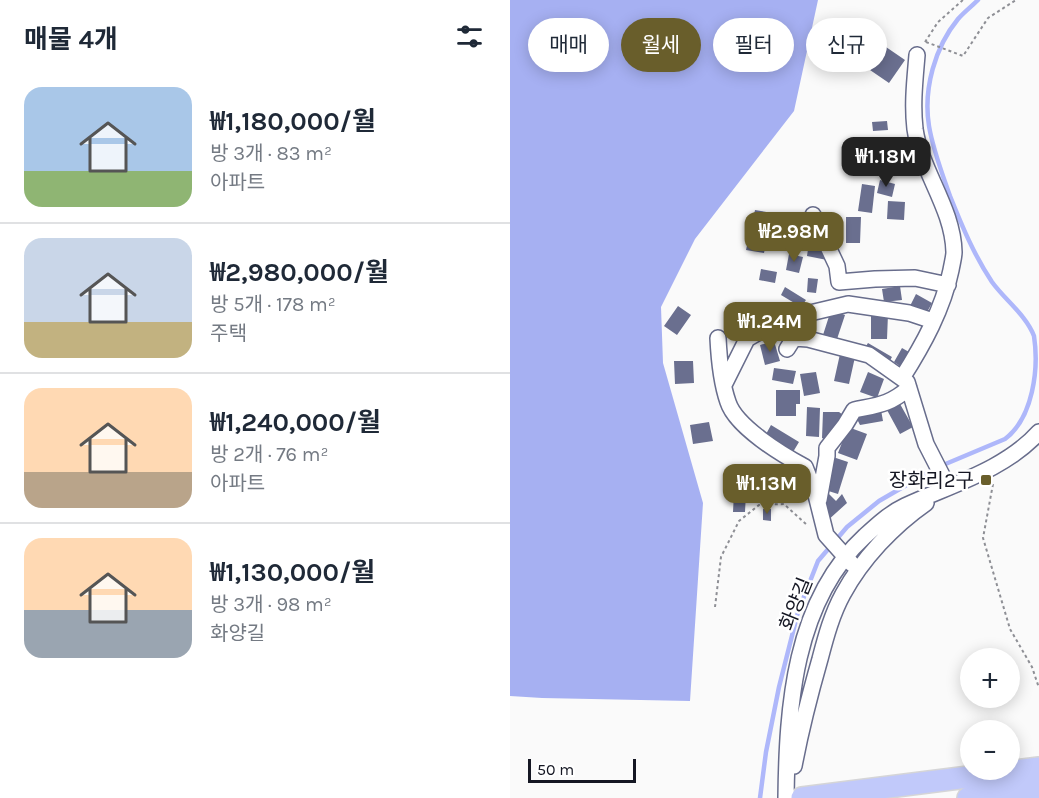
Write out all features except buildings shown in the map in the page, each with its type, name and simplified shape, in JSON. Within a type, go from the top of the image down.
[{"type":"highway","points":[[802,798],[1039,768]]},
{"type":"highway","points":[[968,798],[1039,789]]},
{"type":"street","points":[[818,503],[827,448],[854,410],[887,403],[898,397],[948,285],[954,253],[950,222],[915,130],[914,97],[921,48]]},
{"type":"street","points":[[813,214],[837,266],[839,282],[915,278],[948,285]]},
{"type":"street","points":[[724,385],[747,339],[790,314],[810,313],[848,304],[909,313],[933,321]]},
{"type":"street","points":[[717,338],[719,364],[728,405],[745,427],[805,467],[826,535],[858,570]]},
{"type":"street","points":[[787,349],[794,338],[869,355],[906,383],[926,444],[948,487]]},
{"type":"street","name":"화양길","points":[[787,798],[789,728],[795,678],[804,637],[822,592],[842,554],[902,508],[997,464],[1022,449],[1039,432]]},
{"type":"street","name":"화양길","points":[[787,798],[799,737],[831,619],[843,592],[858,570],[888,535],[921,506],[948,487]]},
{"type":"path","points":[[921,48],[938,22],[963,0]]},
{"type":"path","points":[[921,48],[932,44],[963,56],[988,18],[1016,0]]},
{"type":"path","points":[[997,464],[983,538],[1010,629],[1032,667],[1039,688]]},
{"type":"path","points":[[715,607],[721,557],[738,521],[759,506],[784,504],[814,531],[826,535]]},
{"type":"shaded area","points":[[510,0],[818,0],[814,18],[806,18],[806,56],[794,111],[695,239],[661,307],[663,363],[703,503],[690,701],[510,696]]},
{"type":"waterway","points":[[760,798],[766,752],[779,687],[798,612],[818,561],[847,527],[879,501],[936,468],[1005,439],[1022,419],[1032,392],[1036,363],[1034,336],[1021,314],[992,282],[974,251],[950,196],[935,153],[929,126],[929,83],[937,55],[958,19],[978,0]]},
{"type":"place","name":"장화리2구","points":[[986,480]]}]
